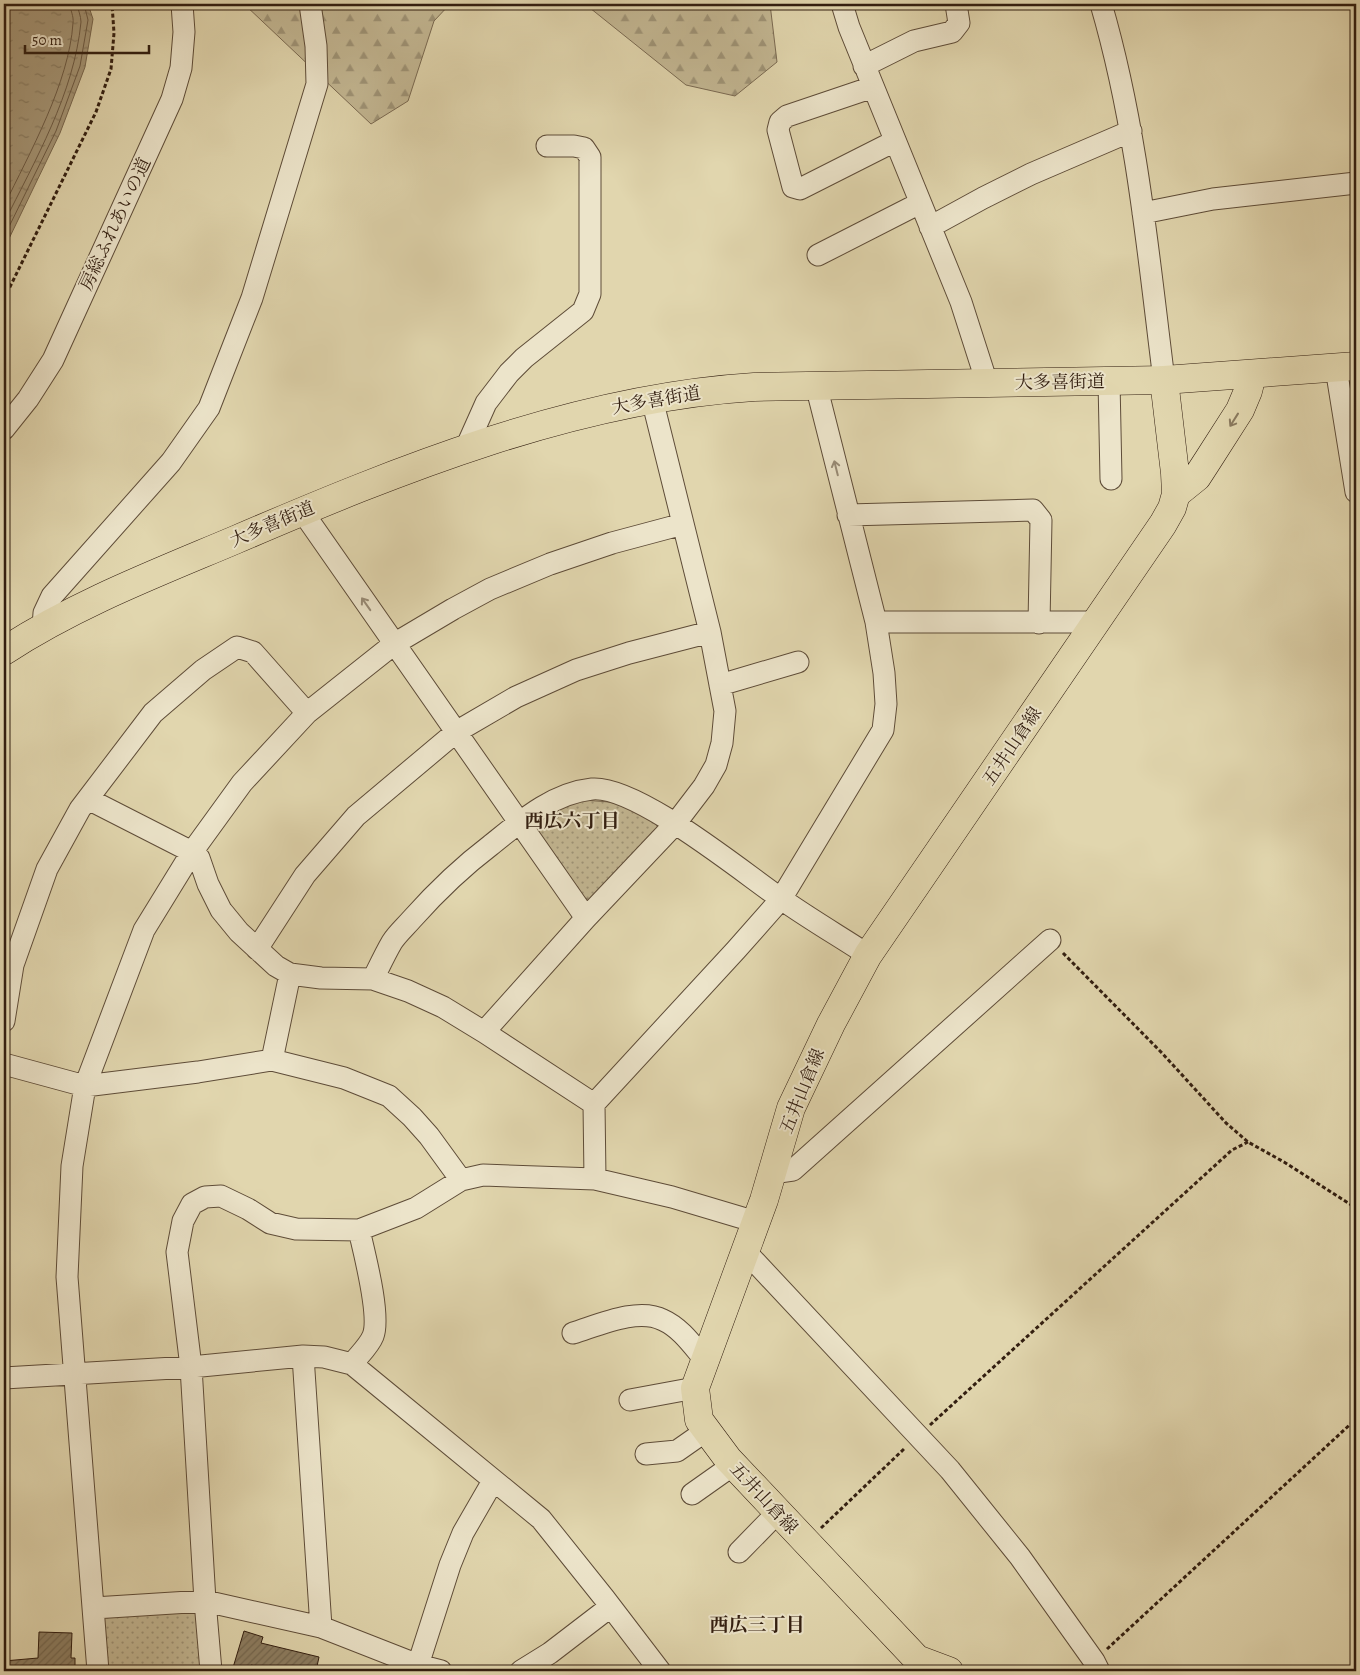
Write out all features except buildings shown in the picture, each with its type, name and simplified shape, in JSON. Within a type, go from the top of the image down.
[{"type":"main road","name":"大多喜街道","points":[[4,651],[43,627],[112,593],[355,489],[465,450],[602,409],[726,389],[816,385],[1164,380],[1346,367]]},
{"type":"main road","name":"五井山倉線","points":[[1176,494],[1197,477],[1240,410],[1252,375]]},
{"type":"main road","name":"五井山倉線","points":[[949,1671],[915,1665],[806,1542],[733,1465],[699,1420],[695,1388],[756,1222],[792,1108],[831,1024],[868,955],[1163,524],[1172,508],[1176,494],[1175,473],[1164,380]]},
{"type":"street","name":"房総ふれあいの道","points":[[4,428],[28,398],[53,360],[172,99],[181,68],[184,32],[182,4]]},
{"type":"street","points":[[43,627],[44,614],[52,596],[171,462],[210,408],[252,298],[318,84],[316,46],[310,4]]},
{"type":"street","points":[[842,4],[864,66],[961,302],[987,383]]},
{"type":"street","points":[[864,66],[914,41],[952,32],[959,23],[956,4]]},
{"type":"street","points":[[1101,4],[1112,44],[1131,131],[1164,380]]},
{"type":"street","points":[[873,87],[787,116],[780,122],[778,130],[793,187],[800,189],[894,141]]},
{"type":"street","points":[[930,227],[1031,174],[1131,131]]},
{"type":"street","points":[[465,450],[486,402],[509,373],[524,358],[583,311],[590,294],[590,157],[584,148],[547,146]]},
{"type":"street","points":[[1143,212],[1214,199],[1356,183]]},
{"type":"street","points":[[818,256],[920,203]]},
{"type":"street","points":[[1346,367],[1356,492]]},
{"type":"street","points":[[1109,381],[1111,478]]},
{"type":"street","points":[[595,1179],[594,1104],[781,899],[883,730],[886,697],[876,622],[816,385]]},
{"type":"street","points":[[484,1032],[586,918],[676,824],[704,786],[716,764],[722,743],[725,711],[710,632],[652,400]]},
{"type":"street","points":[[848,515],[1033,510],[1041,520],[1039,623]]},
{"type":"street","points":[[302,512],[586,918]]},
{"type":"street","points":[[98,1671],[67,1277],[72,1166],[85,1086],[144,930],[192,852],[242,783],[307,713],[394,644],[453,609],[498,586],[550,564],[612,543],[683,524]]},
{"type":"street","points":[[876,622],[1096,622]]},
{"type":"street","points":[[258,949],[305,875],[356,816],[456,732],[516,697],[576,670],[629,652],[710,632]]},
{"type":"street","points":[[4,1021],[13,965],[47,869],[80,809],[153,713],[203,670],[237,647],[253,652],[307,713]]},
{"type":"street","points":[[720,685],[798,662]]},
{"type":"street","points":[[373,979],[392,942],[432,896],[474,858],[519,823],[553,801],[572,793],[594,789],[610,791],[630,797],[676,824],[781,899],[868,955]]},
{"type":"street","points":[[88,799],[192,852],[199,858],[208,884],[221,910],[239,932],[276,966],[290,974],[320,978],[373,979],[408,991],[443,1007],[594,1104]]},
{"type":"street","points":[[772,1173],[793,1170],[1050,940]]},
{"type":"street","points":[[272,1060],[290,974]]},
{"type":"street","points":[[4,1064],[85,1086],[198,1072],[272,1060],[344,1078],[389,1096],[429,1136],[462,1180]]},
{"type":"street","points":[[211,1671],[205,1601],[192,1367],[177,1252],[183,1221],[192,1204],[205,1197],[221,1196],[248,1209],[270,1223],[296,1229],[359,1230],[416,1208],[462,1180],[483,1175],[595,1179],[672,1197],[756,1222]]},
{"type":"street","points":[[352,1364],[373,1336],[374,1317],[372,1294],[359,1230]]},
{"type":"street","points":[[745,1251],[950,1470],[1020,1557],[1096,1666]]},
{"type":"street","points":[[573,1333],[638,1315],[663,1319],[684,1335],[705,1360]]},
{"type":"street","points":[[4,1378],[192,1367],[303,1356],[324,1357],[352,1364],[541,1519],[660,1671]]},
{"type":"street","points":[[303,1356],[321,1627]]},
{"type":"street","points":[[630,1400],[695,1388]]},
{"type":"street","points":[[646,1454],[677,1451],[707,1430]]},
{"type":"street","points":[[692,1494],[733,1465]]},
{"type":"street","points":[[418,1668],[450,1564],[463,1533],[493,1481]]},
{"type":"street","points":[[739,1552],[778,1512]]},
{"type":"street","points":[[94,1608],[205,1601],[321,1627],[418,1668],[440,1671]]},
{"type":"street","points":[[521,1671],[550,1653],[610,1606]]},
{"type":"path","points":[[4,299],[96,112],[111,69],[114,33],[112,4]]},
{"type":"path","points":[[1050,940],[1162,1053],[1226,1123],[1248,1142],[1284,1162],[1356,1208]]},
{"type":"path","points":[[806,1542],[918,1436],[1232,1150],[1248,1142]]},
{"type":"path","points":[[1096,1666],[1356,1419]]},
{"type":"green space","points":[[244,4],[450,4],[434,21],[408,101],[371,124]]},
{"type":"green space","points":[[585,4],[770,4],[777,62],[735,96],[686,85]]},
{"type":"green space","points":[[583,800],[622,803],[653,818],[658,828],[591,900],[584,898],[535,834],[535,822],[551,809]]},
{"type":"green space","points":[[197,1608],[204,1671],[102,1671],[98,1621],[105,1613]]},
{"type":"water","points":[[4,4],[88,4],[93,19],[85,67],[60,133],[4,249]]},
{"type":"district","name":"西広六丁目","points":[[572,821]]},
{"type":"district","name":"西広三丁目","points":[[757,1625]]}]
